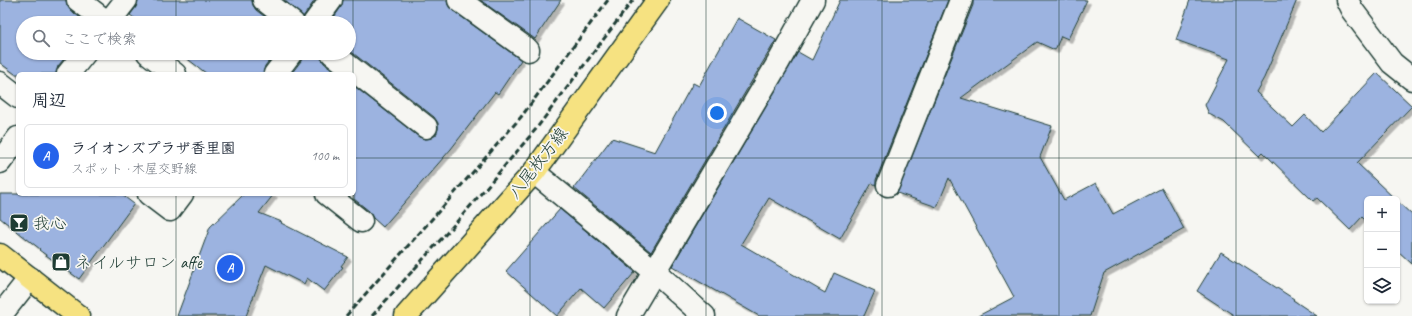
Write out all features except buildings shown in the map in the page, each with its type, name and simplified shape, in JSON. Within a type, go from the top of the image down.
[{"type":"main road","name":"八尾枚方線","points":[[406,316],[534,172],[658,0]]},
{"type":"main road","points":[[0,255],[78,316]]},
{"type":"street","points":[[78,0],[99,16]]},
{"type":"street","points":[[113,16],[126,0]]},
{"type":"street","points":[[264,0],[284,16]]},
{"type":"street","points":[[319,16],[331,0]]},
{"type":"street","points":[[459,0],[528,50]]},
{"type":"street","points":[[628,316],[778,63],[813,0]]},
{"type":"street","points":[[888,185],[960,0]]},
{"type":"street","points":[[1347,0],[1352,10],[1392,63],[1412,79]]},
{"type":"street","points":[[70,72],[79,60]]},
{"type":"street","points":[[157,60],[172,72]]},
{"type":"street","points":[[277,72],[286,60]]},
{"type":"street","points":[[341,60],[426,127]]},
{"type":"street","points":[[0,83],[16,95]]},
{"type":"street","points":[[0,162],[16,141]]},
{"type":"street","points":[[534,172],[654,271],[704,316]]},
{"type":"street","points":[[151,196],[170,210],[180,196]]},
{"type":"street","points":[[330,196],[361,221]]},
{"type":"street","points":[[0,316],[30,278]]},
{"type":"railway","points":[[346,316],[521,117],[608,0]]},
{"type":"railway","points":[[372,316],[461,217],[536,129],[633,0]]},
{"type":"place","name":"我心","points":[[19,223]]},
{"type":"place","name":"ネイルサロン affe","points":[[61,262]]},
{"type":"place","name":"ライオンズプラザ香里園","points":[[230,268]]}]
